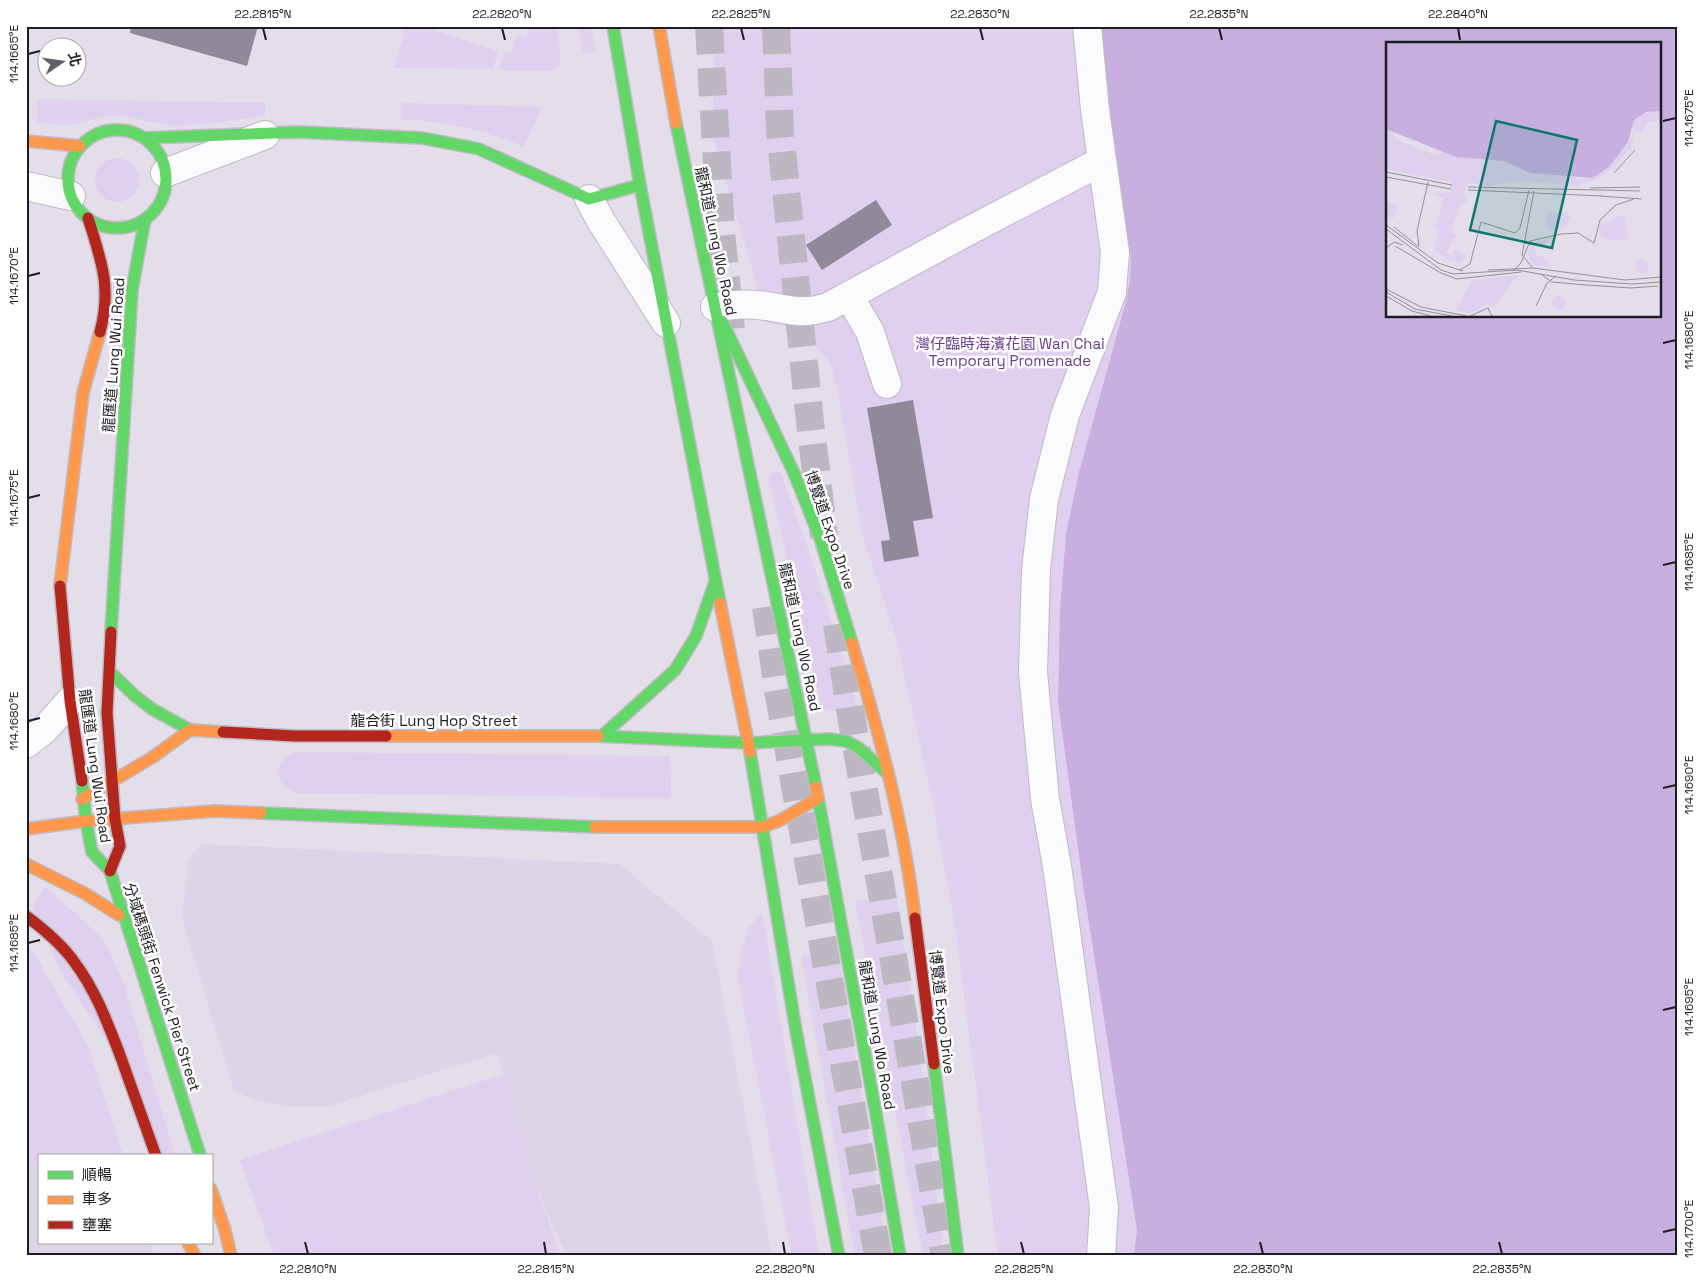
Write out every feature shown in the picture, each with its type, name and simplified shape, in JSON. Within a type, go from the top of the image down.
[{"type":"main road","points":[[612,26],[715,581],[748,743],[798,1040],[840,1256]]},
{"type":"main road","name":"龍和道 Lung Wo Road","points":[[659,26],[669,87],[818,798],[900,1256]]},
{"type":"main road","points":[[71,196],[68,183],[73,157],[80,146],[91,137],[104,132],[118,130],[132,132],[144,138],[158,154],[166,173]]},
{"type":"main road","points":[[144,138],[300,132],[422,138],[479,150],[590,199],[640,185]]},
{"type":"main road","points":[[26,141],[80,146]]},
{"type":"main road","name":"龍匯道 Lung Wui Road","points":[[71,196],[78,209],[88,218],[101,225],[116,228],[131,226],[145,220],[161,200],[166,173]]},
{"type":"main road","name":"龍匯道 Lung Wui Road","points":[[88,218],[103,265],[105,303],[102,323],[82,394],[59,590],[82,799],[92,852],[110,871],[120,846],[115,819],[107,713],[109,670],[132,290],[145,220]]},
{"type":"main road","name":"博覽道 Expo Drive","points":[[715,306],[794,473],[820,538],[872,709],[888,774],[913,899],[958,1256]]},
{"type":"main road","points":[[602,736],[675,670],[696,636],[715,581]]},
{"type":"main road","points":[[82,799],[154,757],[190,730],[152,709],[134,695],[109,670]]},
{"type":"main road","name":"龍合街 Lung Hop Street","points":[[190,730],[295,736],[482,737],[561,735],[748,743],[806,740]]},
{"type":"main road","points":[[806,740],[828,739],[846,741],[859,748],[888,774]]},
{"type":"main road","points":[[26,829],[86,821],[215,811],[607,827],[762,827],[779,820],[818,798]]},
{"type":"main road","name":"分域碼頭街 Fenwick Pier Street","points":[[26,864],[84,893],[119,915],[110,871]]},
{"type":"main road","name":"分域碼頭街 Fenwick Pier Street","points":[[110,871],[200,1154]]},
{"type":"main road","points":[[26,916],[58,941],[85,976],[97,997],[155,1154]]},
{"type":"main road","name":"分域碼頭街 Fenwick Pier Street","points":[[143,979],[200,1154]]},
{"type":"main road","points":[[212,1192],[225,1230],[231,1256]]},
{"type":"main road","points":[[189,1244],[195,1256]]},
{"type":"street","points":[[1087,26],[1095,110],[1115,252],[1112,292],[1065,415],[1044,499],[1036,570],[1032,672],[1045,800],[1061,895],[1104,1208],[1100,1256]]},
{"type":"street","points":[[166,173],[269,133]]},
{"type":"street","points":[[715,306],[758,305],[796,312],[813,312],[828,307],[1102,161]]},
{"type":"street","points":[[26,186],[71,196]]},
{"type":"street","points":[[590,199],[601,221],[667,324]]},
{"type":"street","points":[[849,296],[870,332],[887,384]]},
{"type":"street","points":[[26,744],[44,730],[70,700]]},
{"type":"shaded area","points":[[1100,26],[1677,26],[1677,1256],[1134,1256],[1137,1230],[1083,885],[1058,702],[1060,608],[1066,534],[1079,472],[1126,301],[1130,280],[1131,258],[1119,183]]},
{"type":"shaded area","points":[[201,844],[619,864],[712,941],[772,1256],[568,1256],[558,1239],[532,1174],[497,1053],[329,1106],[293,1107],[261,1102],[234,1091],[182,918],[188,860]]},
{"type":"shaded area","points":[[26,947],[33,952],[88,1046],[122,1154],[38,1154],[38,1244],[150,1244],[154,1256],[26,1256]]},
{"type":"green space","points":[[406,26],[420,26],[498,51],[493,69],[394,68]]},
{"type":"green space","points":[[530,26],[547,26],[556,29],[561,55],[559,66],[550,71],[499,70],[505,51],[512,53],[517,34],[526,37]]},
{"type":"green space","points":[[578,26],[591,26],[595,51],[583,54]]},
{"type":"green space","name":"灣仔臨時海濱花園 Wan Chai Temporary Promenade","points":[[716,26],[1100,26],[1119,183],[1131,258],[1130,280],[1126,301],[1079,472],[1066,534],[1060,608],[1058,702],[1083,885],[1137,1230],[1134,1256],[998,1256],[956,933],[934,808],[896,638],[862,533],[837,386],[832,368],[818,349],[803,336],[786,327],[768,323],[712,134]]},
{"type":"green space","points":[[37,99],[265,103],[265,116],[205,124],[169,125],[112,116],[75,124],[56,125],[37,122]]},
{"type":"green space","points":[[402,103],[542,107],[524,147],[464,127],[401,119]]},
{"type":"green space","points":[[121,158],[133,164],[138,171],[138,189],[133,196],[126,201],[113,202],[105,199],[98,192],[95,176],[98,168],[105,161]]},
{"type":"green space","points":[[774,472],[779,472],[782,476],[793,505],[823,594],[859,712],[822,709],[769,481],[770,475]]},
{"type":"green space","points":[[298,752],[670,756],[671,798],[298,793],[283,784],[279,779],[278,772],[283,760],[289,755]]},
{"type":"green space","points":[[46,887],[104,940],[123,981],[174,1154],[162,1154],[109,1044],[57,965],[33,905]]},
{"type":"green space","points":[[896,894],[918,1041],[944,1256],[923,1256],[855,901]]},
{"type":"green space","points":[[762,913],[819,1256],[792,1256],[738,980],[741,951],[748,929]]},
{"type":"green space","points":[[26,947],[33,952],[88,1046],[122,1154],[38,1154],[38,1168],[26,1154]]},
{"type":"green space","points":[[838,951],[888,1256],[855,1256],[801,956]]},
{"type":"green space","points":[[504,1074],[532,1174],[561,1256],[274,1256],[240,1160]]},
{"type":"building","points":[[131,26],[258,26],[247,66],[130,33]]},
{"type":"building","points":[[876,200],[892,225],[822,270],[806,245]]},
{"type":"building","points":[[913,400],[933,518],[913,521],[919,556],[884,562],[881,541],[890,540],[867,408]]},
{"type":"tunnel","points":[[709,26],[721,232],[731,329]]},
{"type":"tunnel","points":[[776,26],[780,131],[810,422],[824,537]]},
{"type":"tunnel","points":[[766,607],[778,690],[878,1256]]},
{"type":"tunnel","points":[[837,624],[852,721],[945,1256]]},
{"type":"traffic: fast","points":[[613,26],[640,185],[720,603]]},
{"type":"traffic: fast","points":[[676,123],[816,787]]},
{"type":"traffic: fast","points":[[117,130],[136,134],[151,145],[162,160],[166,179],[162,198],[151,213],[136,224],[117,228],[98,224],[83,213],[72,198],[68,179],[72,160],[83,145],[98,134],[117,130]]},
{"type":"traffic: fast","points":[[144,138],[300,132],[422,138],[479,149],[589,199],[640,185]]},
{"type":"traffic: fast","points":[[111,632],[132,290],[145,219]]},
{"type":"traffic: fast","points":[[722,321],[794,473],[820,538],[852,643]]},
{"type":"traffic: fast","points":[[602,736],[675,670],[696,636],[715,582]]},
{"type":"traffic: fast","points":[[109,671],[152,709],[190,730]]},
{"type":"traffic: fast","points":[[598,736],[748,743],[828,739],[846,741],[859,748],[888,774]]},
{"type":"traffic: fast","points":[[750,752],[796,1031],[839,1256]]},
{"type":"traffic: fast","points":[[82,781],[86,821],[92,852],[110,871],[200,1154]]},
{"type":"traffic: fast","points":[[818,798],[900,1256]]},
{"type":"traffic: fast","points":[[261,813],[595,827]]},
{"type":"traffic: fast","points":[[934,1064],[958,1256]]},
{"type":"traffic: slow","points":[[659,26],[676,123]]},
{"type":"traffic: slow","points":[[26,141],[80,146]]},
{"type":"traffic: slow","points":[[60,586],[83,393],[100,332]]},
{"type":"traffic: slow","points":[[720,603],[750,752]]},
{"type":"traffic: slow","points":[[852,643],[890,779],[904,848],[915,918]]},
{"type":"traffic: slow","points":[[82,799],[153,757],[190,730],[223,732]]},
{"type":"traffic: slow","points":[[386,736],[598,736]]},
{"type":"traffic: slow","points":[[595,827],[762,827],[779,821],[818,798],[816,787]]},
{"type":"traffic: slow","points":[[26,829],[86,821],[215,811],[261,813]]},
{"type":"traffic: slow","points":[[26,864],[84,893],[119,915]]},
{"type":"traffic: slow","points":[[212,1192],[225,1230],[231,1256]]},
{"type":"traffic: slow","points":[[189,1244],[195,1256]]},
{"type":"traffic: jam","points":[[88,218],[101,261],[105,287],[105,301],[100,332]]},
{"type":"traffic: jam","points":[[60,586],[70,701],[82,781]]},
{"type":"traffic: jam","points":[[110,871],[120,846],[115,819],[107,713],[111,632]]},
{"type":"traffic: jam","points":[[223,732],[295,736],[386,736]]},
{"type":"traffic: jam","points":[[26,916],[59,943],[89,985],[101,1008],[115,1043],[155,1154]]},
{"type":"traffic: jam","points":[[915,918],[934,1064]]}]
